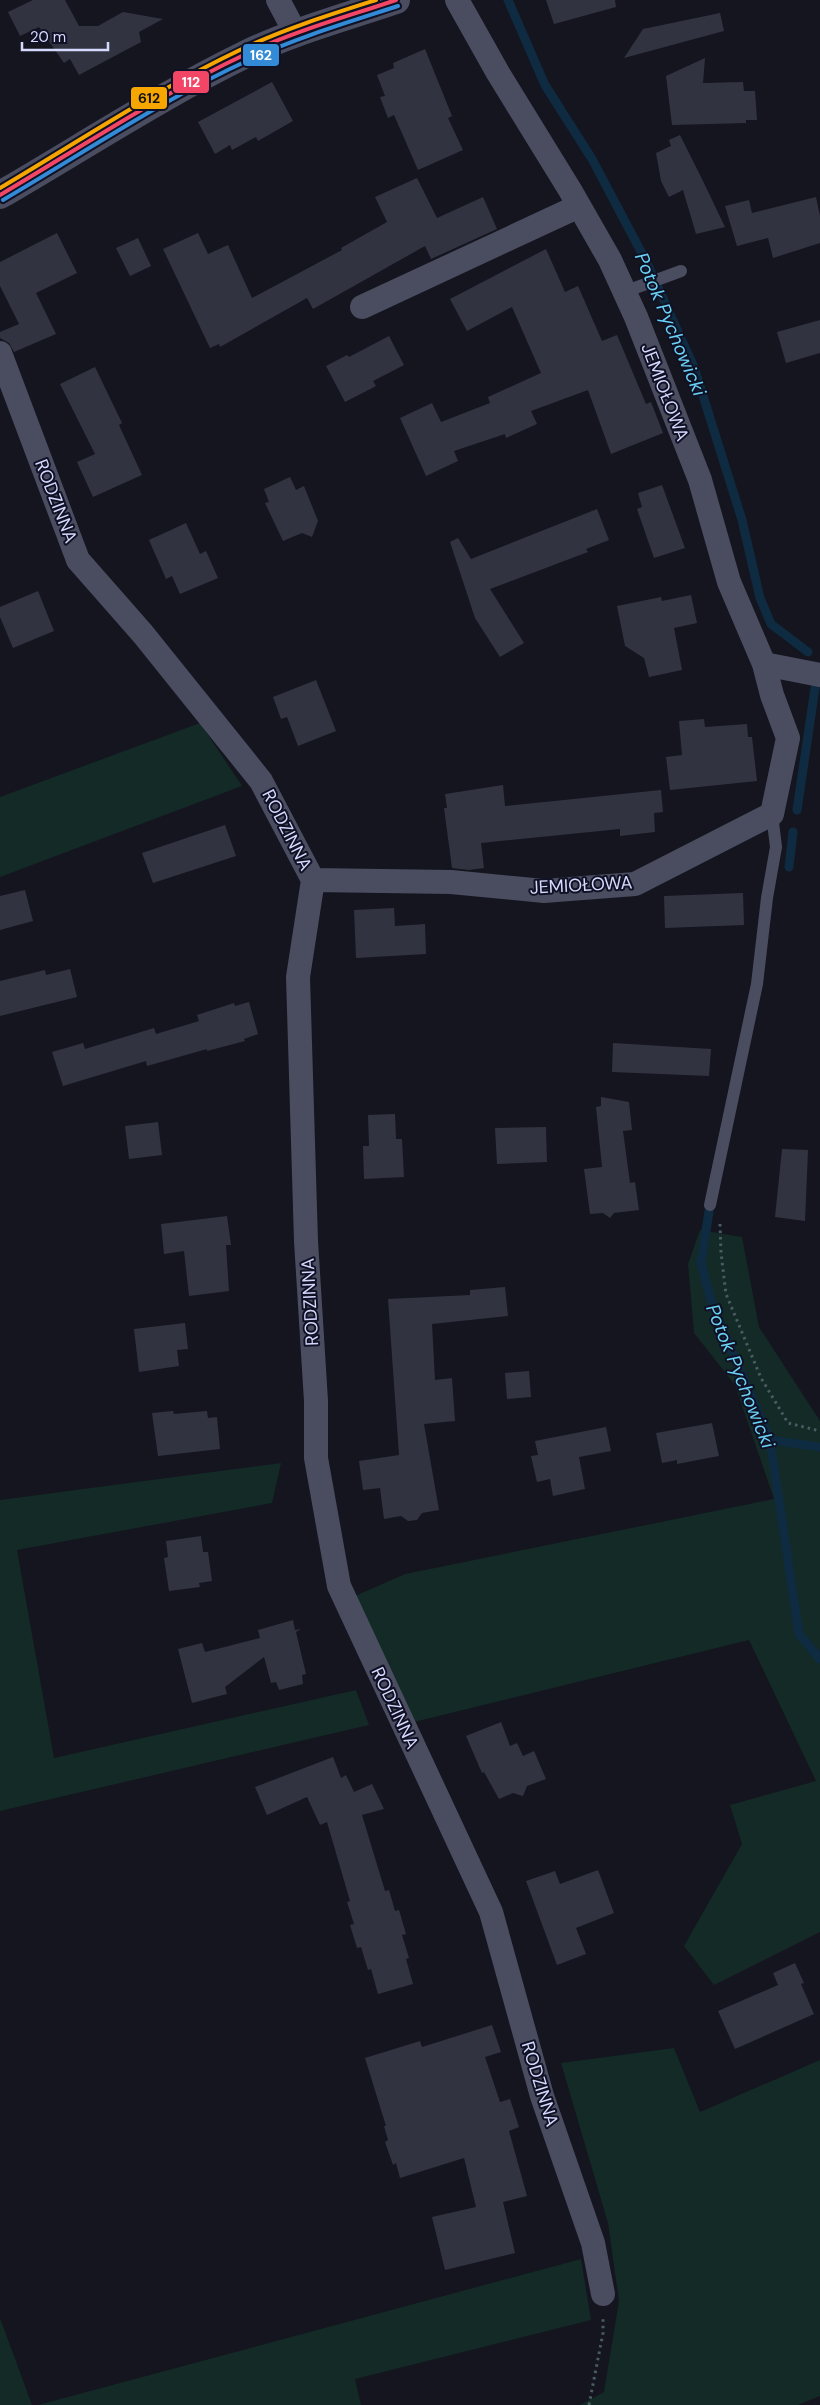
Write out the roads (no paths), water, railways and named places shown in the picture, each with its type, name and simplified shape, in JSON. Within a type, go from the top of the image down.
[{"type":"street","points":[[278,0],[296,34]]},
{"type":"street","points":[[0,195],[188,85],[247,54],[296,34],[396,0]]},
{"type":"street","name":"JEMIOŁOWA","points":[[313,880],[452,882],[544,891],[635,884],[772,814],[788,738],[772,695],[764,664],[728,582],[700,480],[635,288],[579,206],[498,73],[457,0]]},
{"type":"street","points":[[362,308],[579,206]]},
{"type":"street","name":"RODZINNA","points":[[0,353],[78,560],[143,634],[261,781],[313,880],[298,976],[306,1231],[316,1402],[316,1458],[339,1586],[491,1912],[542,2096],[593,2243],[604,2294]]},
{"type":"street","points":[[764,664],[820,675]]},
{"type":"lane","points":[[635,288],[681,271]]},
{"type":"lane","name":"JEMIOŁOWA","points":[[710,1205],[757,984],[767,898],[776,847],[772,814]]},
{"type":"waterway","name":"Potok Pychowicki","points":[[508,0],[545,85],[592,159],[647,263],[694,367],[742,520],[760,598],[771,624],[808,652]]},
{"type":"waterway","name":"Potok Pychowicki","points":[[797,810],[815,688]]},
{"type":"waterway","points":[[789,867],[793,832]]},
{"type":"waterway","name":"Potok Pychowicki","points":[[710,1205],[701,1263],[712,1304],[770,1440],[799,1634],[820,1659]]},
{"type":"waterway","points":[[770,1440],[820,1447]]}]
